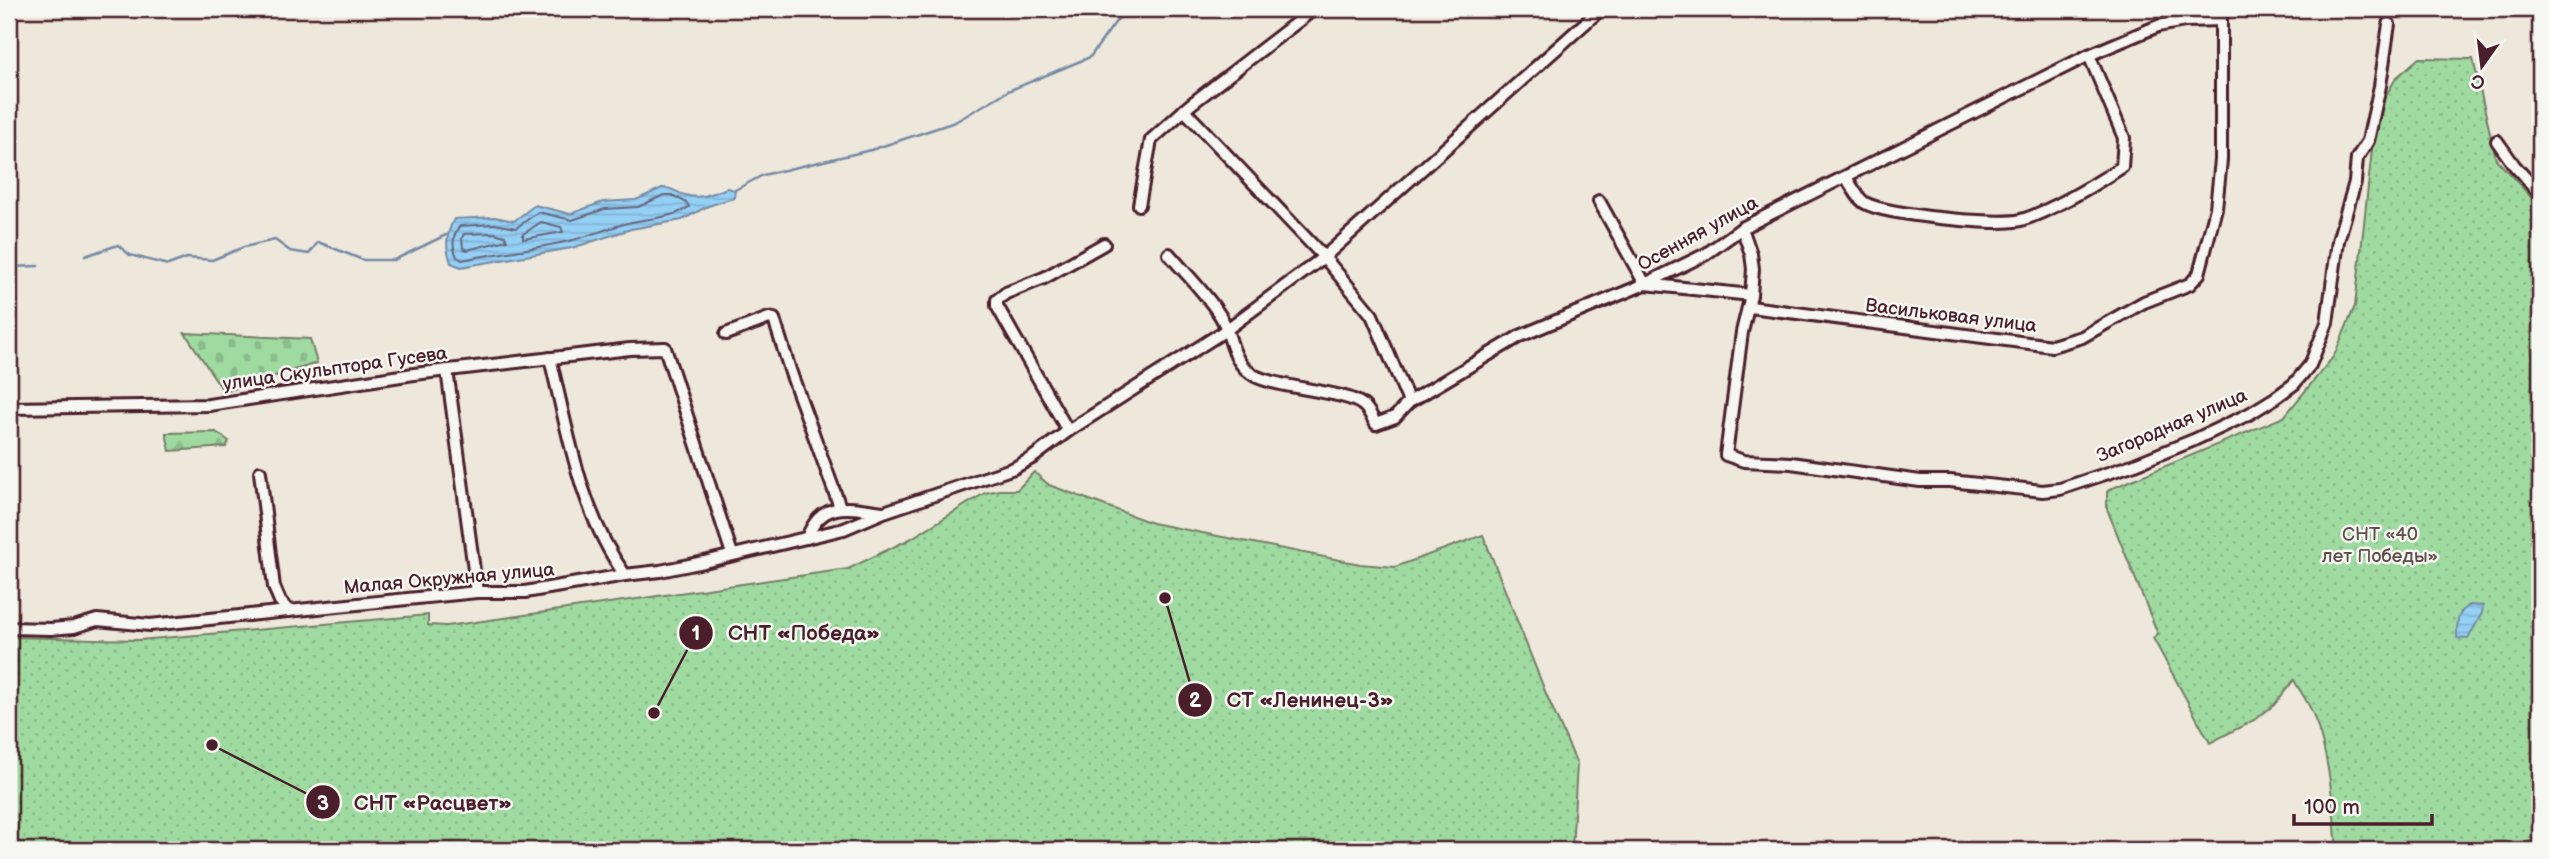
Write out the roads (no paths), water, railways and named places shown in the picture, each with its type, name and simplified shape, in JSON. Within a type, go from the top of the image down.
[{"type":"street","points":[[1139,205],[1151,140],[1184,110],[1314,9]]},
{"type":"street","name":"Малая Окружная улица","points":[[9,628],[74,627],[97,620],[150,625],[477,592],[525,592],[660,571],[807,538],[844,529],[884,512],[968,486],[1032,458],[1068,430],[1226,330],[1324,257],[1601,9]]},
{"type":"street","name":"Осенняя улица","points":[[1226,330],[1235,354],[1253,375],[1274,383],[1350,398],[1364,405],[1376,424],[1395,417],[1409,402],[1520,336],[1645,284],[1706,254],[1742,229],[2089,55],[2158,26],[2221,14]]},
{"type":"street","name":"Васильковая улица","points":[[1645,284],[2052,346],[2081,337],[2144,302],[2190,284],[2199,274],[2216,208],[2221,160],[2221,14]]},
{"type":"street","name":"Загородная улица","points":[[1751,301],[1742,332],[1726,455],[1744,461],[1791,463],[1920,481],[1950,481],[2043,491],[2060,489],[2194,440],[2249,414],[2275,398],[2294,384],[2310,365],[2327,323],[2338,241],[2353,192],[2357,158],[2368,141],[2389,24]]},
{"type":"street","points":[[1846,177],[1864,202],[1875,206],[1906,214],[2004,223],[2023,219],[2084,191],[2122,167],[2124,138],[2089,55]]},
{"type":"street","points":[[1184,110],[1324,257],[1372,315],[1409,402]]},
{"type":"street","points":[[2497,141],[2540,194]]},
{"type":"street","points":[[1599,201],[1645,284]]},
{"type":"street","points":[[1742,229],[1753,268],[1751,301]]},
{"type":"street","points":[[1068,430],[997,306],[998,300],[1006,293],[1044,278],[1104,244]]},
{"type":"street","points":[[1169,254],[1221,317],[1226,330]]},
{"type":"street","points":[[726,334],[769,317],[774,319],[790,373],[840,507]]},
{"type":"street","name":"улица Скульптора Гусева","points":[[9,408],[209,405],[447,370],[630,349],[665,348],[732,554]]},
{"type":"street","points":[[550,358],[580,483],[605,543],[625,575]]},
{"type":"street","points":[[447,370],[477,592]]},
{"type":"street","points":[[260,472],[274,587],[280,601],[289,611]]},
{"type":"street","points":[[807,538],[815,520],[840,507],[884,512]]},
{"type":"water","points":[[662,188],[696,197],[727,188],[735,190],[734,198],[708,206],[682,220],[631,229],[572,248],[461,267],[451,263],[447,241],[454,219],[495,217],[514,221],[535,205],[570,214],[603,202],[636,200]]},
{"type":"water","points":[[2470,605],[2483,606],[2482,613],[2468,639],[2457,638],[2460,615]]},
{"type":"waterway","points":[[735,190],[763,175],[871,150],[955,122],[1008,91],[1090,57],[1117,20],[1129,9]]},
{"type":"waterway","points":[[85,256],[118,245],[130,255],[168,265],[187,258],[212,260],[244,247],[275,240],[290,251],[309,254],[318,242],[363,260],[394,260],[446,235]]},
{"type":"waterway","points":[[9,267],[38,266]]},
{"type":"place","name":"СТ «Ленинец-3»","points":[[1165,598]]},
{"type":"place","name":"СНТ «Победа»","points":[[654,713]]},
{"type":"place","name":"СНТ «Расцвет»","points":[[212,745]]},
{"type":"park label","name":"СНТ «40 лет Победы»","points":[[2380,545]]}]
